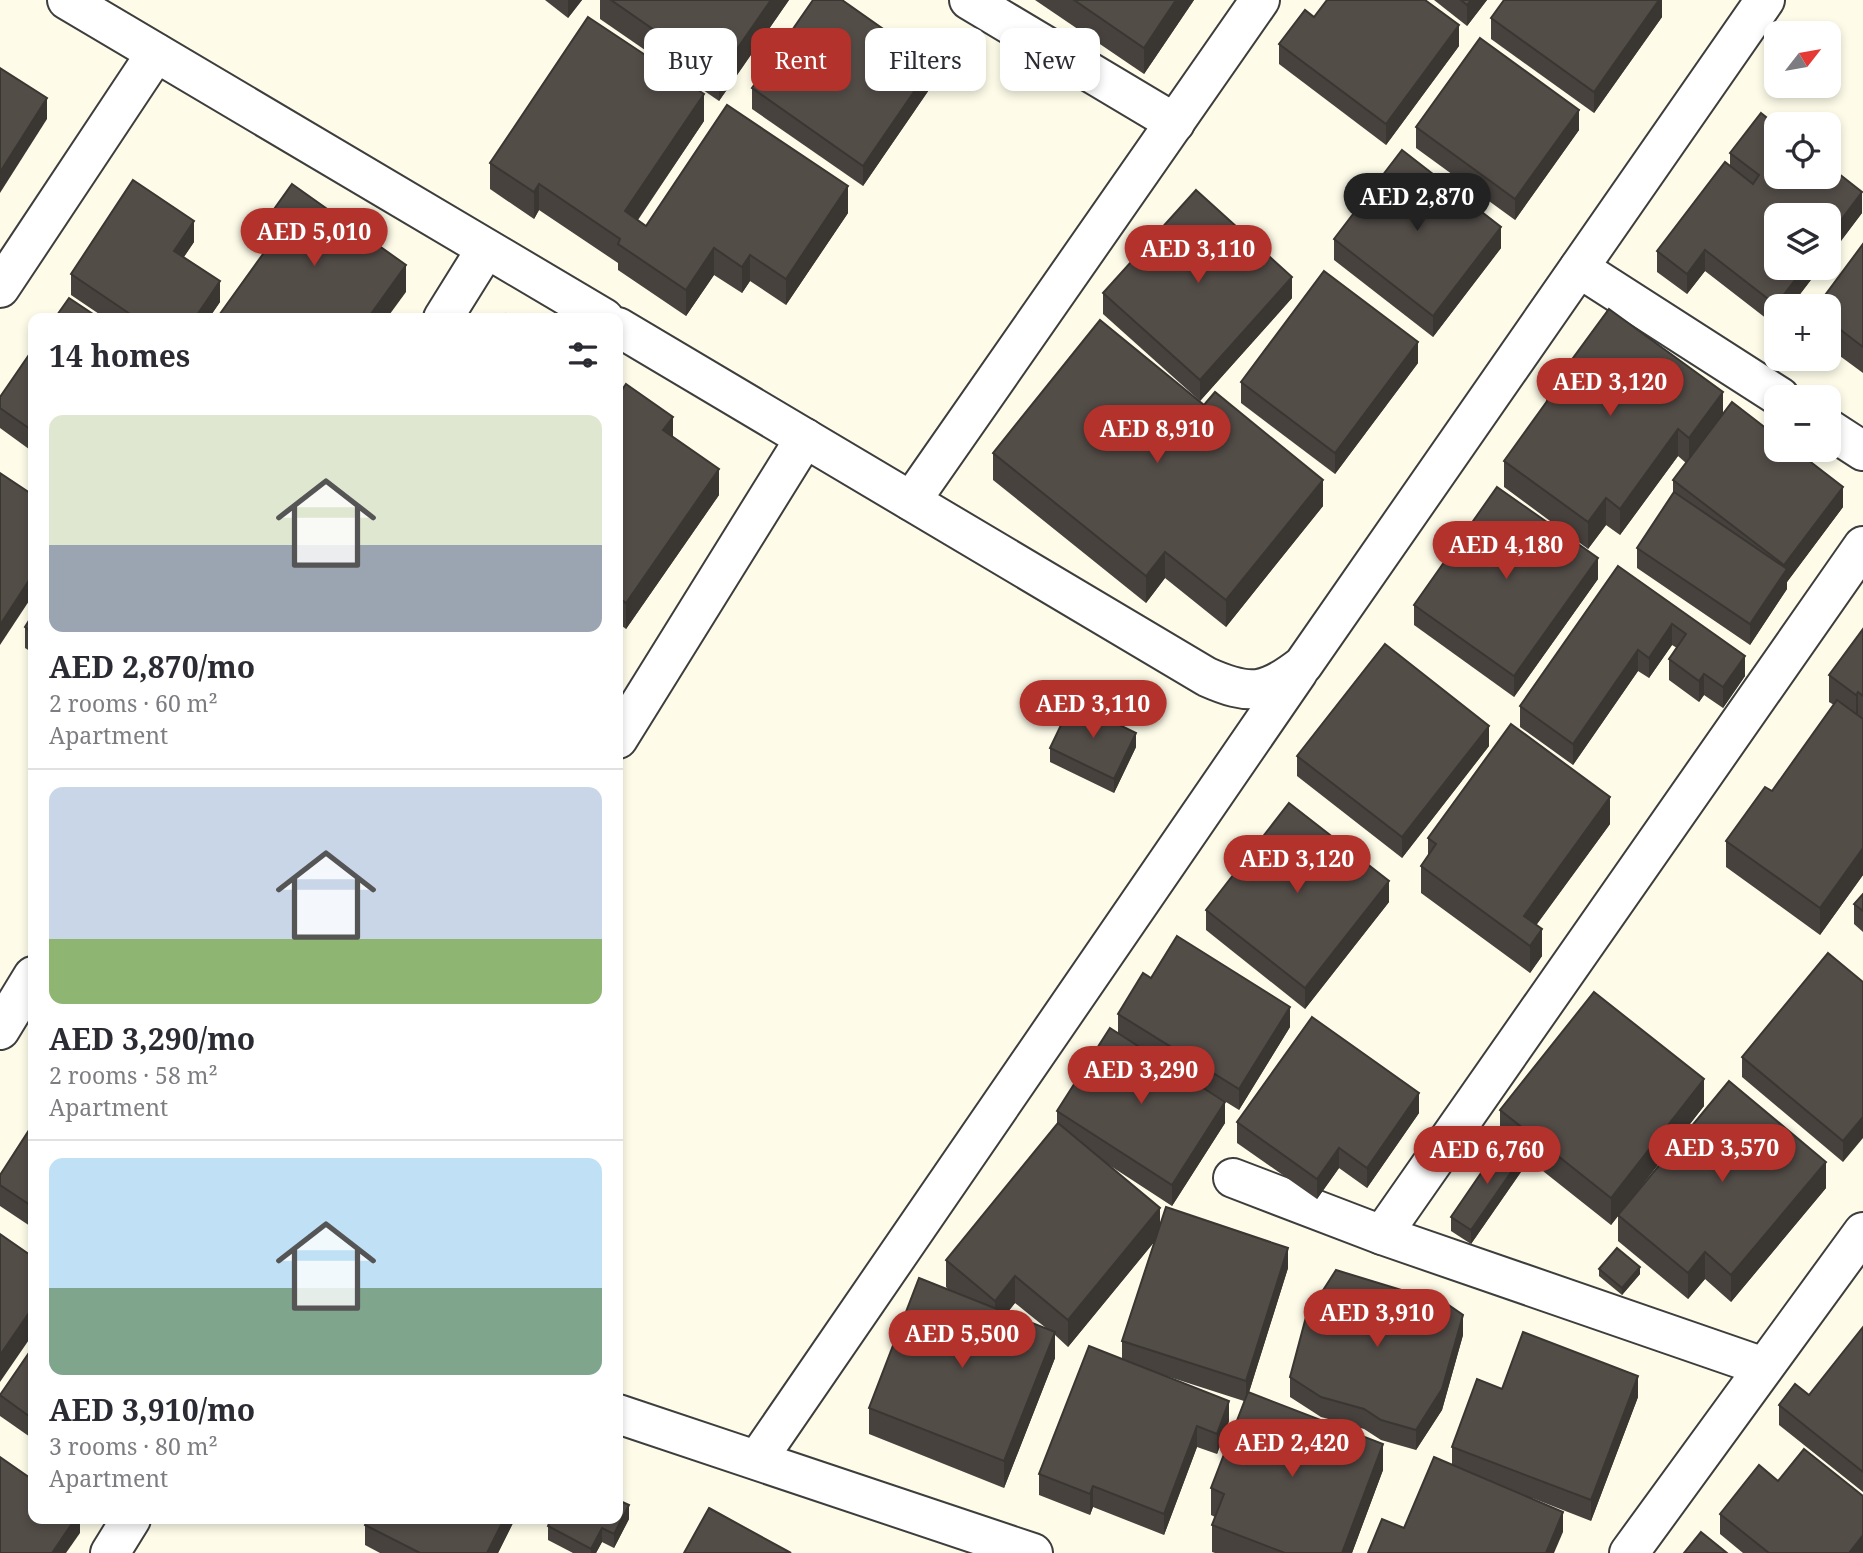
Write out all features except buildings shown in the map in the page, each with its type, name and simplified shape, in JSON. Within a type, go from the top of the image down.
[{"type":"street","points":[[66,0],[595,313]]},
{"type":"street","points":[[969,0],[1175,123]]},
{"type":"street","points":[[911,501],[1261,0]]},
{"type":"street","points":[[757,1460],[1303,665],[1765,0]]},
{"type":"street","points":[[0,288],[156,53]]},
{"type":"street","points":[[446,313],[486,249]]},
{"type":"street","points":[[1579,268],[1764,387]]},
{"type":"street","points":[[623,330],[1207,677],[1233,688],[1257,690],[1282,682],[1303,665]]},
{"type":"street","points":[[1841,437],[1863,451]]},
{"type":"street","points":[[623,730],[805,438]]},
{"type":"street","points":[[1382,1235],[1863,546]]},
{"type":"street","points":[[0,1030],[28,984]]},
{"type":"street","points":[[1233,1178],[1382,1235],[1764,1367]]},
{"type":"street","points":[[1629,1553],[1863,1232]]},
{"type":"street","points":[[623,1416],[1033,1553]]},
{"type":"street","points":[[110,1553],[128,1524]]}]
